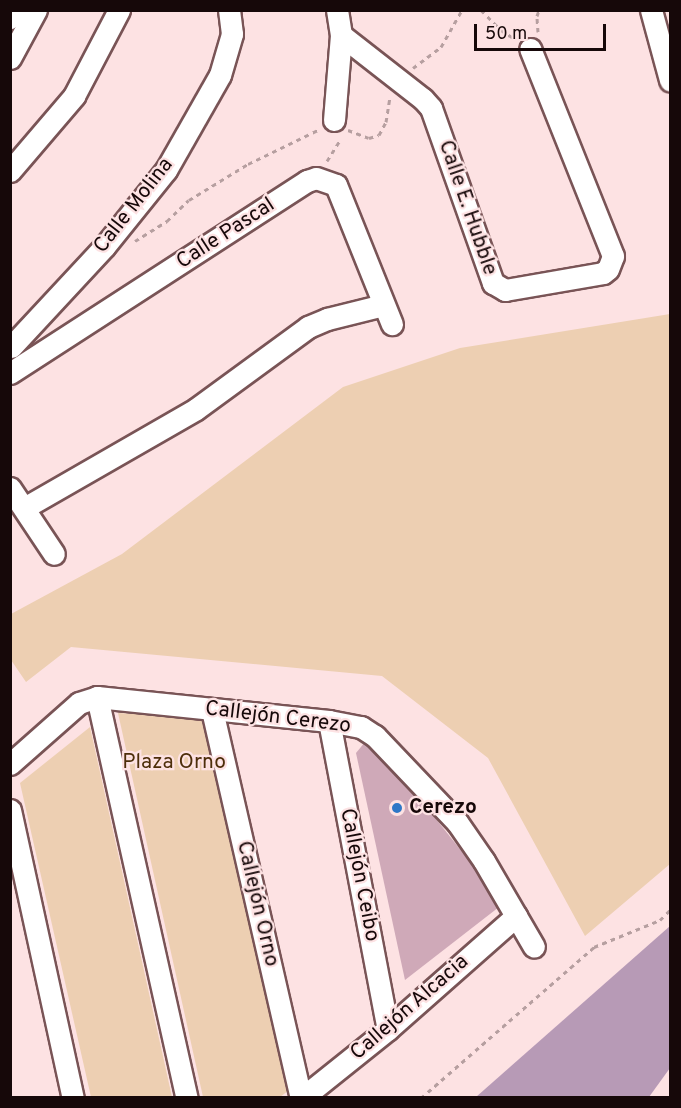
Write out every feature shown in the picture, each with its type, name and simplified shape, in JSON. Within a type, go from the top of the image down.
[{"type":"street","points":[[10,18],[14,10]]},
{"type":"street","points":[[10,58],[36,10]]},
{"type":"street","points":[[10,171],[74,96],[119,10]]},
{"type":"street","name":"Calle Molina","points":[[11,346],[104,247],[166,170],[220,75],[232,34],[230,10]]},
{"type":"street","points":[[334,120],[341,35],[337,10]]},
{"type":"street","points":[[651,10],[670,80]]},
{"type":"street","name":"Calle E. Hubble","points":[[341,35],[423,99],[431,108],[493,283],[506,290],[603,273],[608,269],[613,256],[530,49]]},
{"type":"street","points":[[24,508],[196,409],[308,327],[327,319],[388,314],[336,186],[322,179]]},
{"type":"street","name":"Calle Pascal","points":[[19,369],[307,181],[322,179]]},
{"type":"street","points":[[11,346],[19,369]]},
{"type":"street","points":[[10,488],[54,554]]},
{"type":"street","points":[[10,764],[79,703],[97,697],[187,1098]]},
{"type":"street","name":"Callejón Cerezo","points":[[97,697],[329,722],[361,728],[375,736],[457,822],[534,947]]},
{"type":"street","name":"Callejón Orno","points":[[212,710],[302,1098]]},
{"type":"street","name":"Callejón Ceibo","points":[[329,722],[388,1029]]},
{"type":"street","points":[[10,810],[73,1098]]},
{"type":"street","name":"Callejón Alcacia","points":[[302,1098],[388,1029],[516,916]]},
{"type":"path","points":[[481,10],[501,30],[530,49]]},
{"type":"path","points":[[535,10],[537,16]]},
{"type":"path","points":[[104,247],[128,244],[146,236],[167,221],[189,200],[248,164],[304,139],[334,120],[344,129],[343,136],[327,161],[322,179]]},
{"type":"path","points":[[421,1098],[594,947],[660,920],[670,910]]},
{"type":"green space","points":[[670,314],[670,864],[585,936],[488,758],[382,676],[71,647],[26,682],[11,660],[11,614],[122,554],[343,387],[460,348]]},
{"type":"green space","name":"Plaza Orno","points":[[118,713],[211,718],[288,1091],[280,1097],[203,1097]]},
{"type":"green space","points":[[90,727],[172,1097],[91,1097],[20,783]]},
{"type":"shaded area","points":[[670,926],[670,1068],[649,1097],[476,1097]]},
{"type":"building","name":"Cerezo","points":[[370,736],[471,863],[499,907],[405,980],[356,753]]},
{"type":"place","name":"Cerezo","points":[[397,808]]}]
